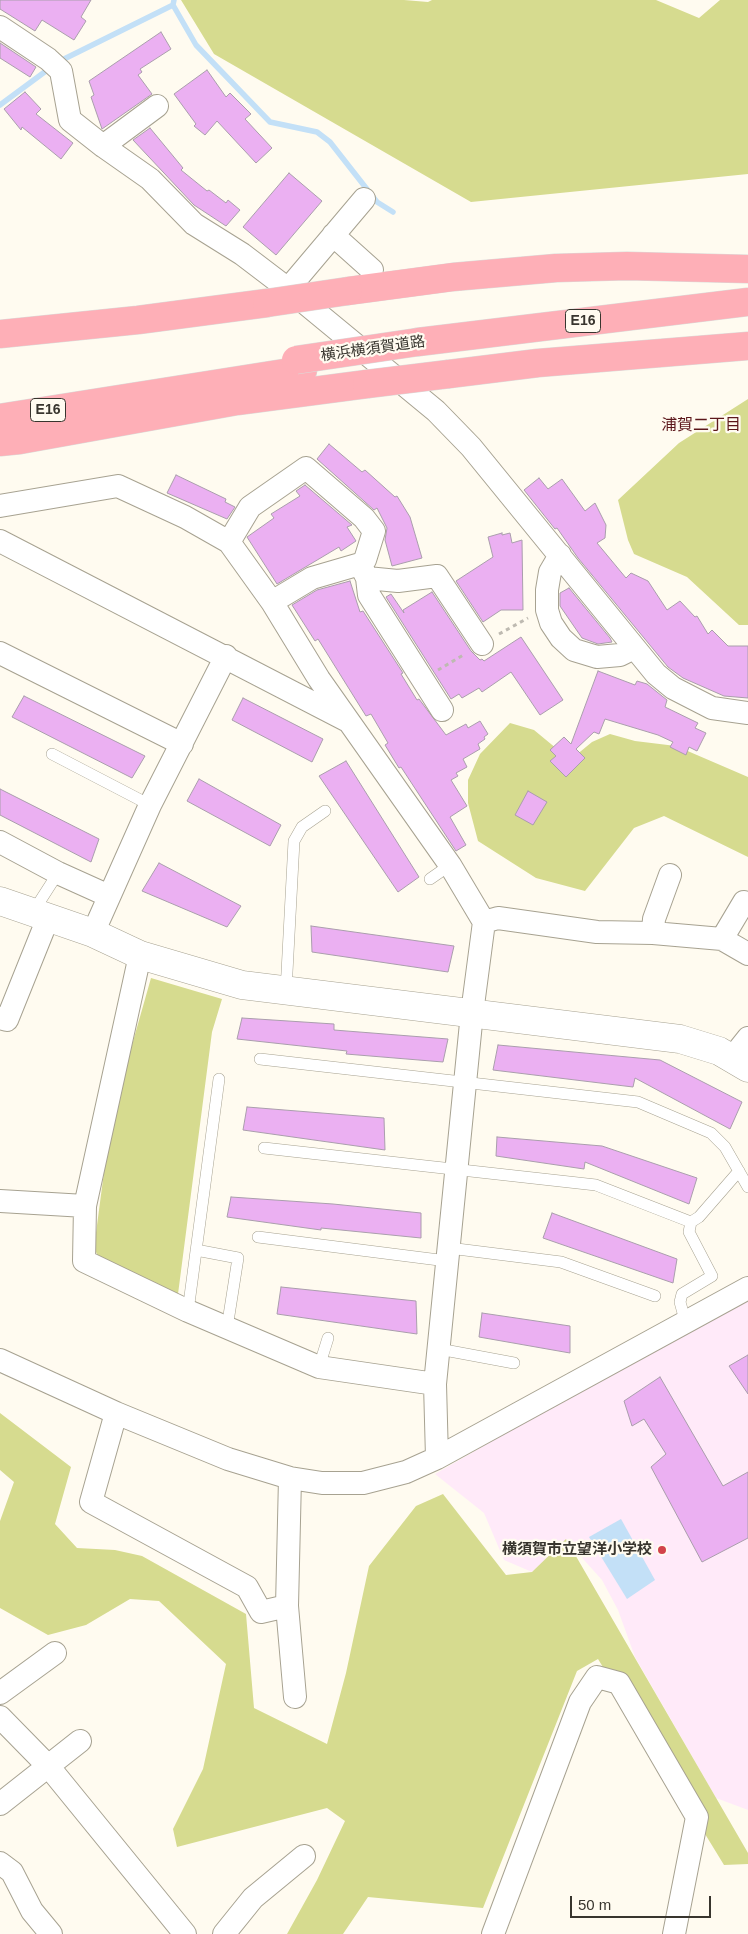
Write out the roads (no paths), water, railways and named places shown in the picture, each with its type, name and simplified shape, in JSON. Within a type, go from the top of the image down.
[{"type":"highway","points":[[0,334],[138,320],[277,296],[348,291],[444,278],[556,268],[627,266],[748,269]]},
{"type":"highway","name":"横浜横須賀道路","points":[[0,407],[748,302]]},
{"type":"highway","name":"横浜横須賀道路","points":[[421,348],[540,340],[748,319]]},
{"type":"highway","points":[[0,442],[237,401],[367,384],[538,363],[748,346]]},
{"type":"highway","name":"横浜横須賀道路","points":[[0,418],[300,365]]},
{"type":"street","points":[[0,27],[55,65],[70,120],[150,179],[194,224],[242,254],[277,296],[436,411],[472,447],[656,674],[673,688],[712,708],[748,713]]},
{"type":"street","points":[[103,146],[157,106]]},
{"type":"street","points":[[277,296],[333,236],[364,199]]},
{"type":"street","points":[[333,236],[372,270]]},
{"type":"street","points":[[230,542],[250,507],[306,468],[364,518],[374,531],[365,560],[364,571],[369,595],[442,710]]},
{"type":"street","points":[[0,506],[118,486],[186,517],[230,542],[272,602],[319,679],[450,865],[484,922],[472,1013],[435,1384],[437,1458]]},
{"type":"street","points":[[0,542],[226,656],[351,722]]},
{"type":"street","points":[[560,555],[550,572],[547,590],[547,610],[561,638],[574,650],[596,657],[620,655],[634,648]]},
{"type":"street","points":[[272,602],[312,578],[364,571],[398,581],[437,576],[482,644]]},
{"type":"street","points":[[0,653],[182,744]]},
{"type":"street","points":[[93,933],[150,805],[226,656]]},
{"type":"street","points":[[0,842],[58,874],[109,896]]},
{"type":"street","points":[[653,934],[654,919],[670,875]]},
{"type":"street","points":[[0,901],[93,933],[140,955],[242,985],[680,1039],[743,1055]]},
{"type":"street","points":[[722,939],[744,902]]},
{"type":"street","points":[[0,1018],[6,1020],[40,915]]},
{"type":"street","points":[[484,922],[498,918],[597,932],[722,939],[748,954]]},
{"type":"street","points":[[140,955],[85,1206],[84,1261],[188,1311],[319,1367],[435,1384]]},
{"type":"street","points":[[0,1201],[85,1206]]},
{"type":"street","points":[[0,1360],[116,1413],[228,1459],[290,1478],[322,1483],[363,1483],[406,1472],[437,1458],[686,1324],[748,1288]]},
{"type":"street","points":[[116,1413],[90,1502],[247,1587],[261,1612],[287,1606]]},
{"type":"street","points":[[290,1478],[287,1606],[295,1696]]},
{"type":"street","points":[[0,1693],[55,1653]]},
{"type":"street","points":[[493,1934],[580,1702],[597,1677],[619,1683],[697,1817],[674,1934]]},
{"type":"street","points":[[0,1717],[48,1767],[185,1934]]},
{"type":"street","points":[[0,1804],[80,1741]]},
{"type":"street","points":[[224,1934],[253,1898],[304,1856]]},
{"type":"street","points":[[0,1863],[12,1872],[32,1910],[51,1934]]},
{"type":"lane","points":[[52,754],[150,805]]},
{"type":"lane","points":[[286,991],[294,841],[302,827],[325,811]]},
{"type":"lane","points":[[430,879],[450,865]]},
{"type":"lane","points":[[40,915],[58,874]]},
{"type":"lane","points":[[260,1059],[465,1084],[638,1102],[711,1133],[725,1147],[748,1187]]},
{"type":"lane","points":[[188,1311],[219,1079]]},
{"type":"lane","points":[[264,1148],[596,1185],[691,1222]]},
{"type":"lane","points":[[686,1324],[680,1302],[682,1294],[712,1276],[689,1232],[691,1222],[699,1217],[739,1171]]},
{"type":"lane","points":[[258,1237],[561,1262],[655,1296]]},
{"type":"lane","points":[[196,1250],[238,1258],[227,1328]]},
{"type":"lane","points":[[319,1367],[328,1338]]},
{"type":"lane","points":[[439,1348],[514,1363]]},
{"type":"water","points":[[621,1519],[655,1580],[627,1599],[589,1537]]},
{"type":"waterway","points":[[174,0],[173,5],[196,45],[270,122],[317,132],[330,142],[377,202],[393,212]]},
{"type":"waterway","points":[[58,62],[173,5]]},
{"type":"waterway","points":[[0,105],[50,68]]},
{"type":"place","name":"横須賀市立望洋小学校","points":[[662,1550]]},
{"type":"district","name":"浦賀二丁目","points":[[701,426]]}]
